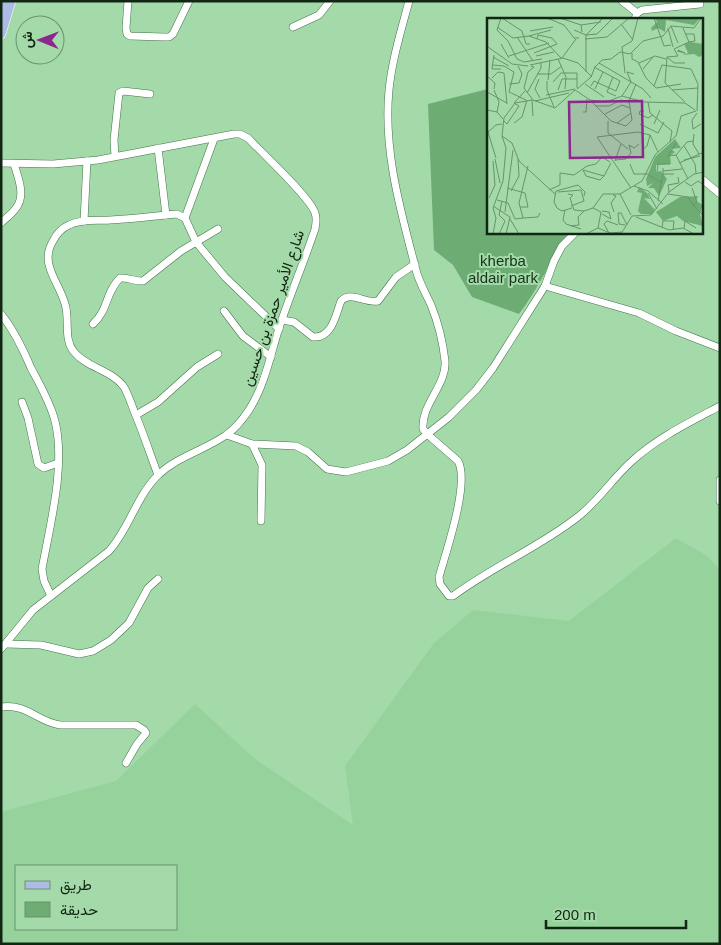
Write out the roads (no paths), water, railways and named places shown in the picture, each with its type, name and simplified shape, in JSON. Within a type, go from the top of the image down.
[{"type":"main road","points":[[1,17],[4,1]]},
{"type":"main road","points":[[1,34],[11,1]]},
{"type":"street","points":[[128,1],[126,28],[130,36],[169,37],[173,34],[189,1]]},
{"type":"street","points":[[294,27],[318,15],[330,1]]},
{"type":"street","points":[[409,1],[394,59],[389,90],[388,118],[391,156],[397,192],[418,277],[432,309],[444,360],[443,374],[423,419],[423,429],[454,457],[461,467],[462,482],[438,580],[440,584],[451,596],[578,517],[634,459],[665,438],[720,406]]},
{"type":"street","points":[[622,1],[636,16],[647,9],[700,4]]},
{"type":"street","points":[[115,156],[119,93],[123,91],[150,94]]},
{"type":"street","name":"شارع الأمير حمزة بن حسين","points":[[1,163],[53,164],[87,160],[240,134],[248,138],[307,199],[316,213],[316,229],[282,320],[257,397],[242,418],[227,435],[183,458],[158,475],[134,508],[118,542],[28,615],[4,647]]},
{"type":"street","points":[[185,218],[214,139]]},
{"type":"street","points":[[158,148],[166,215]]},
{"type":"street","points":[[84,220],[87,160]]},
{"type":"street","points":[[2,220],[16,209],[20,198],[20,184],[14,164]]},
{"type":"street","points":[[704,181],[720,194]]},
{"type":"street","points":[[158,475],[126,390],[121,383],[109,374],[84,361],[71,348],[66,306],[47,258],[50,246],[58,233],[69,225],[84,220],[177,214],[185,218],[196,242],[235,288],[279,329]]},
{"type":"street","points":[[93,324],[103,314],[111,288],[120,278],[126,277],[143,281],[168,260],[218,229]]},
{"type":"street","points":[[227,435],[252,444],[296,446],[308,452],[327,469],[346,472],[388,460],[407,450],[449,417],[476,390],[493,368],[545,286],[558,252],[574,234]]},
{"type":"street","points":[[282,320],[294,322],[314,337],[324,336],[330,330],[341,300],[344,297],[351,296],[370,302],[378,301],[396,277],[415,264]]},
{"type":"street","points":[[545,286],[639,313],[676,331],[720,348]]},
{"type":"street","points":[[224,311],[243,336],[271,357]]},
{"type":"street","points":[[1,314],[20,345],[52,414],[57,433],[57,484],[42,569],[44,580],[51,596]]},
{"type":"street","points":[[136,415],[158,402],[197,367],[218,354]]},
{"type":"street","points":[[22,402],[28,418],[38,464],[44,468],[58,463]]},
{"type":"street","points":[[252,444],[262,465],[261,521]]},
{"type":"street","points":[[720,480],[720,501]]},
{"type":"street","points":[[4,647],[42,645],[79,654],[93,651],[111,640],[129,623],[148,588],[158,579]]},
{"type":"street","points":[[1,707],[23,708],[53,724],[60,725],[136,725],[146,733],[126,763]]},
{"type":"park label","name":"kherba aldair park","points":[[503,270]]}]
